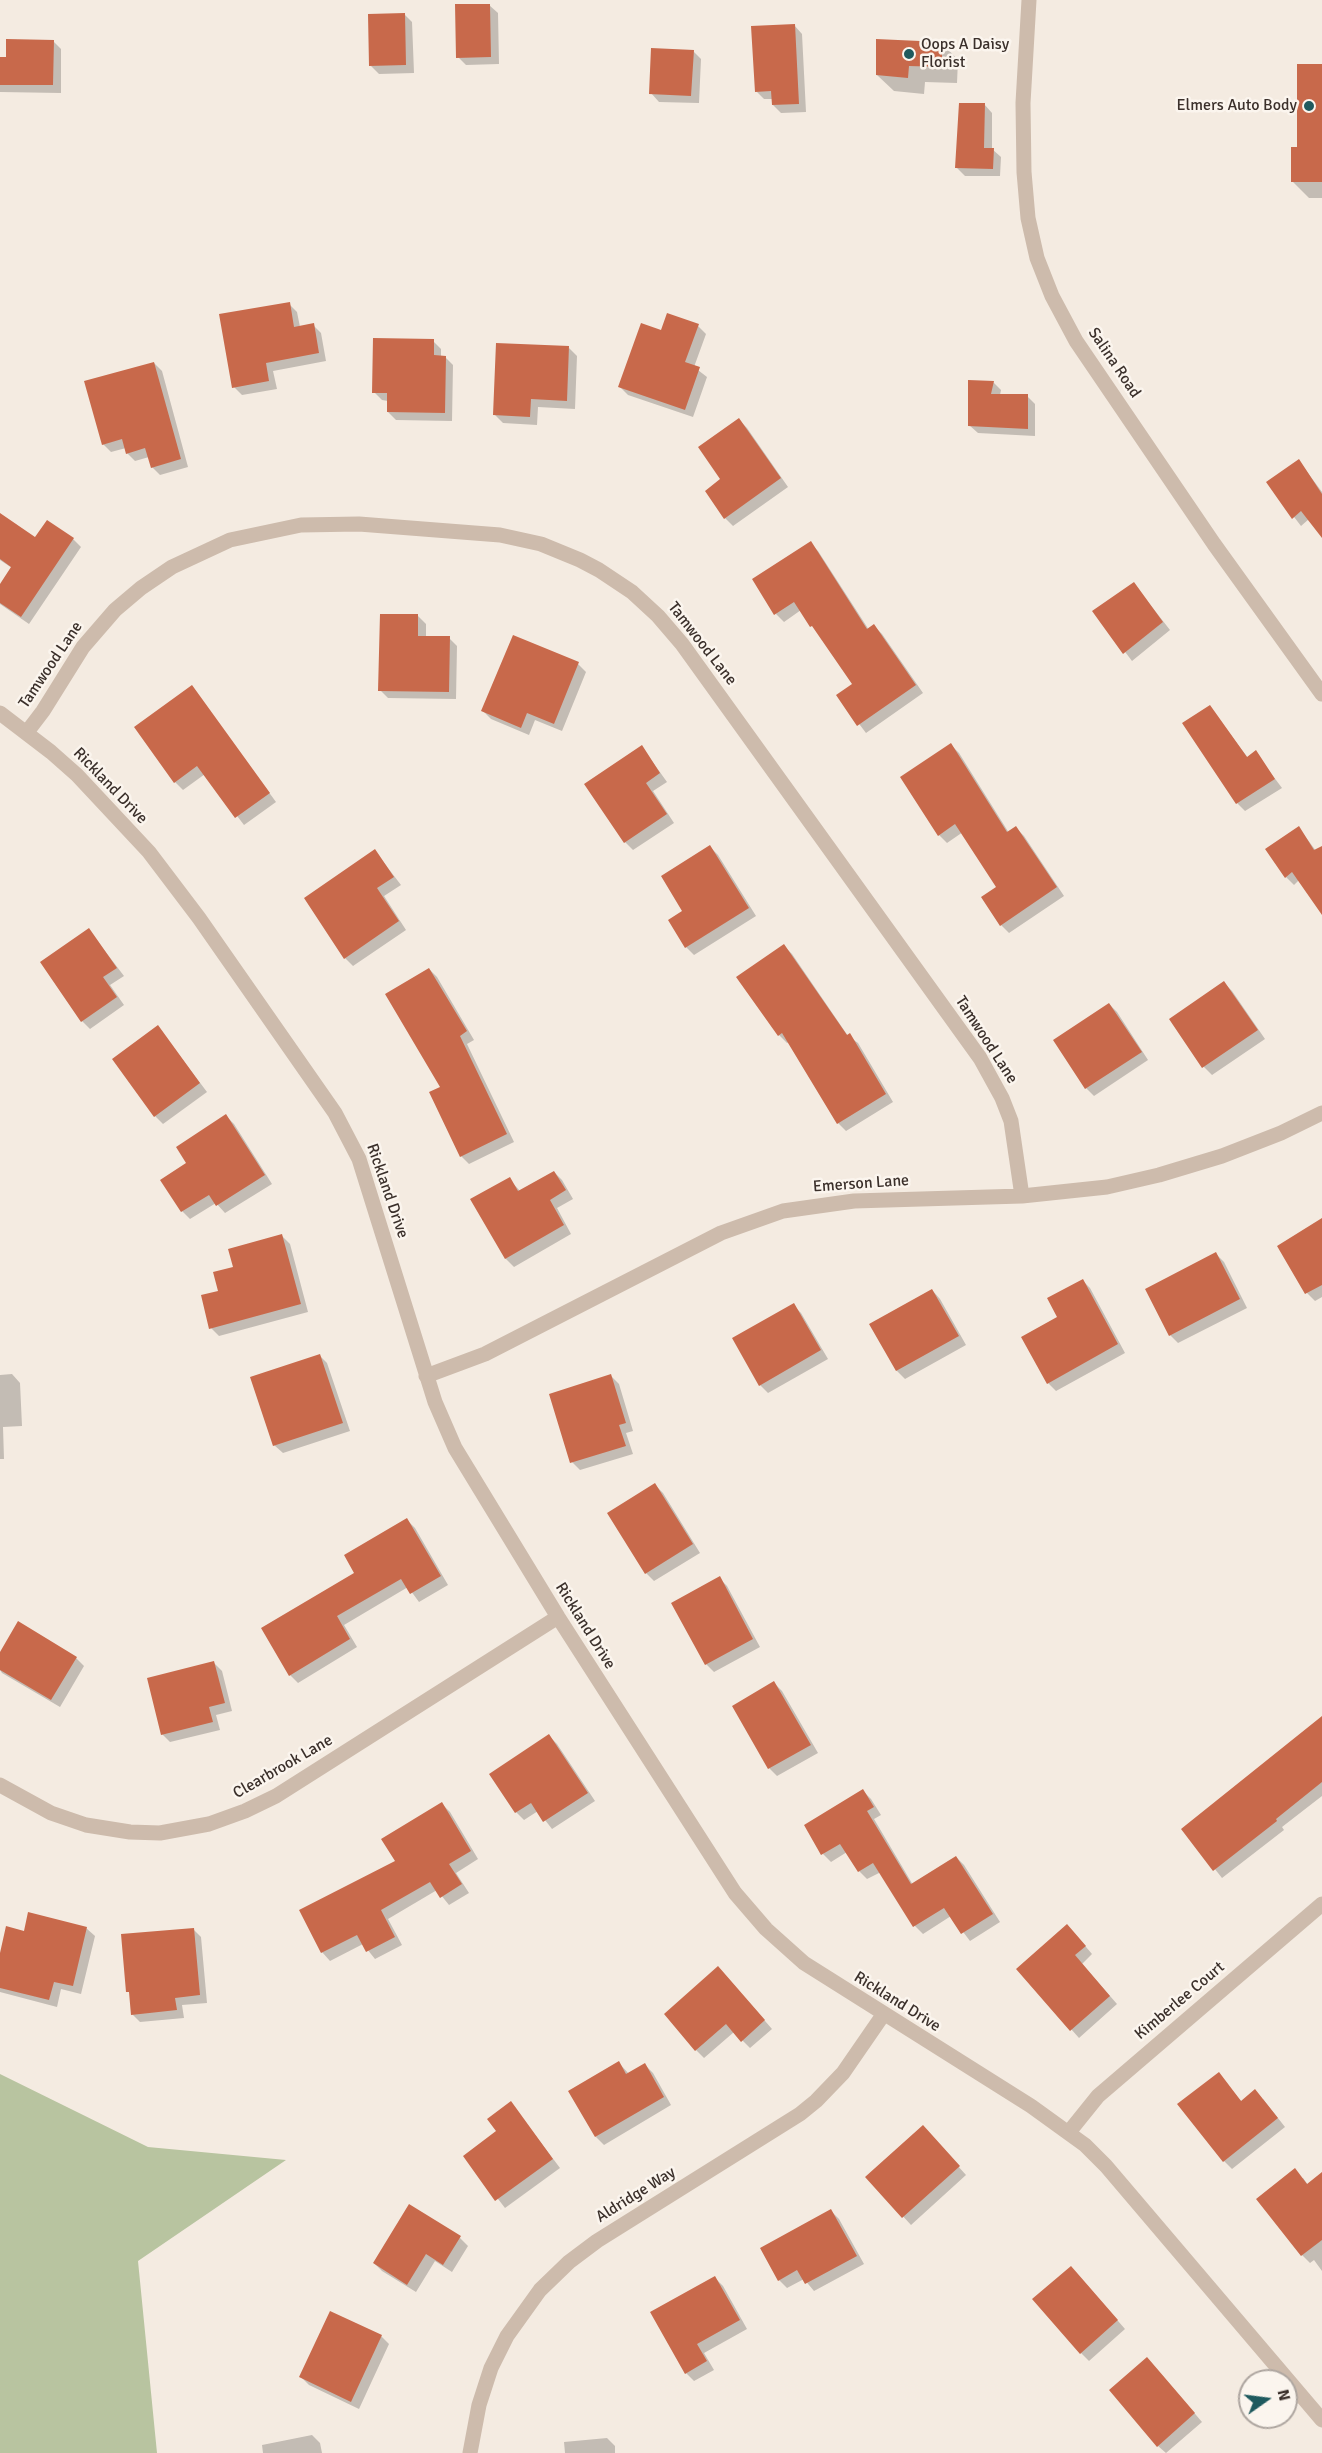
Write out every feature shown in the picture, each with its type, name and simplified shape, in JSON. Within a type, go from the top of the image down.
[{"type":"street","name":"Salina Road","points":[[1029,0],[1023,103],[1024,172],[1028,218],[1037,258],[1052,296],[1076,341],[1207,534],[1322,694]]},
{"type":"street","name":"Tamwood Lane","points":[[27,732],[43,711],[83,647],[115,610],[141,588],[172,567],[230,540],[301,525],[359,524],[478,532],[520,539],[560,550],[590,564],[620,584],[651,609],[682,644],[980,1058],[1002,1098],[1011,1121],[1022,1196]]},
{"type":"street","name":"Rickland Drive","points":[[0,712],[27,732],[90,788],[148,852],[199,918],[335,1113],[362,1167],[426,1376],[442,1420],[462,1461],[714,1863],[747,1908],[804,1963],[1069,2132],[1106,2166],[1322,2420]]},
{"type":"street","name":"Emerson Lane","points":[[426,1376],[485,1354],[721,1233],[783,1211],[854,1201],[1022,1196],[1083,1191],[1159,1175],[1252,1145],[1322,1113]]},
{"type":"street","name":"Clearbrook Lane","points":[[0,1785],[51,1813],[93,1827],[160,1833],[209,1824],[276,1796],[558,1617]]},
{"type":"street","name":"Kimberlee Court","points":[[1069,2132],[1104,2090],[1322,1904]]},
{"type":"street","name":"Aldridge Way","points":[[470,2453],[479,2405],[491,2368],[517,2321],[540,2290],[569,2262],[597,2241],[800,2114],[843,2073],[884,2015]]},
{"type":"green space","points":[[0,2074],[148,2147],[286,2160],[138,2261],[157,2453],[0,2453]]},
{"type":"building","points":[[455,4],[490,4],[491,57],[456,58]]},
{"type":"building","points":[[405,13],[406,65],[369,66],[368,14]]},
{"type":"building","points":[[795,24],[799,104],[772,105],[771,91],[755,92],[751,26]]},
{"type":"building","points":[[6,39],[54,40],[53,85],[0,85],[0,57],[6,57]]},
{"type":"building","name":"Oops A Daisy Florist","points":[[876,39],[942,42],[942,67],[909,66],[908,78],[876,75]]},
{"type":"building","points":[[651,48],[694,50],[691,96],[649,94]]},
{"type":"building","name":"Elmers Auto Body","points":[[1297,64],[1322,64],[1322,182],[1291,182],[1291,147],[1297,147]]},
{"type":"building","points":[[959,103],[985,103],[984,148],[994,148],[993,169],[955,168]]},
{"type":"building","points":[[290,302],[294,327],[314,323],[319,353],[266,363],[269,381],[232,388],[219,314]]},
{"type":"building","points":[[667,313],[699,324],[685,362],[700,367],[685,410],[618,387],[641,323],[661,330]]},
{"type":"building","points":[[373,338],[434,339],[434,355],[446,356],[445,413],[387,412],[387,393],[372,393]]},
{"type":"building","points":[[496,343],[569,346],[567,401],[531,399],[530,417],[493,415]]},
{"type":"building","points":[[154,362],[181,459],[151,468],[145,448],[126,454],[122,439],[102,445],[84,381]]},
{"type":"building","points":[[968,380],[994,381],[991,394],[1028,394],[1028,429],[968,426]]},
{"type":"building","points":[[739,418],[781,478],[724,519],[705,491],[720,479],[698,447]]},
{"type":"building","points":[[1299,459],[1322,494],[1322,538],[1301,511],[1292,519],[1266,482]]},
{"type":"building","points":[[0,513],[35,537],[47,520],[74,538],[21,617],[0,603],[0,584],[11,567],[0,559]]},
{"type":"building","points":[[811,541],[867,629],[874,624],[916,685],[857,726],[836,695],[852,684],[812,626],[810,627],[794,602],[774,615],[752,579]]},
{"type":"building","points":[[1134,582],[1163,622],[1123,654],[1092,611]]},
{"type":"building","points":[[380,614],[418,614],[418,636],[450,636],[449,692],[378,691]]},
{"type":"building","points":[[513,635],[579,662],[554,724],[527,713],[521,728],[481,711]]},
{"type":"building","points":[[192,685],[270,793],[235,818],[197,766],[174,783],[134,727]]},
{"type":"building","points":[[1210,705],[1247,757],[1256,750],[1275,779],[1236,804],[1182,723]]},
{"type":"building","points":[[951,743],[1007,832],[1016,826],[1057,887],[1000,926],[981,897],[996,887],[955,824],[938,836],[900,777]]},
{"type":"building","points":[[642,745],[660,773],[646,783],[667,814],[624,843],[584,784]]},
{"type":"building","points":[[1299,826],[1314,850],[1322,846],[1322,915],[1292,872],[1285,878],[1265,849]]},
{"type":"building","points":[[710,845],[749,908],[685,948],[668,920],[682,911],[661,876]]},
{"type":"building","points":[[375,849],[394,877],[377,888],[399,921],[344,959],[304,898]]},
{"type":"building","points":[[89,928],[117,968],[103,977],[117,997],[81,1022],[40,962]]},
{"type":"building","points":[[784,944],[847,1035],[850,1033],[886,1094],[837,1124],[782,1033],[778,1036],[736,977]]},
{"type":"building","points":[[429,968],[467,1031],[460,1036],[507,1134],[460,1157],[429,1092],[440,1087],[385,994]]},
{"type":"building","points":[[1224,981],[1258,1030],[1202,1068],[1169,1019]]},
{"type":"building","points":[[1109,1003],[1142,1052],[1085,1089],[1053,1040]]},
{"type":"building","points":[[158,1025],[200,1083],[154,1117],[112,1059]]},
{"type":"building","points":[[226,1114],[265,1175],[216,1206],[209,1195],[181,1212],[160,1180],[186,1163],[176,1147]]},
{"type":"building","points":[[554,1171],[566,1190],[550,1200],[564,1225],[505,1259],[470,1199],[510,1177],[518,1191]]},
{"type":"building","points":[[1322,1218],[1322,1285],[1305,1294],[1277,1246]]},
{"type":"building","points":[[282,1234],[301,1304],[209,1329],[201,1295],[218,1291],[213,1272],[233,1267],[228,1249]]},
{"type":"building","points":[[1216,1252],[1240,1299],[1169,1336],[1145,1289]]},
{"type":"building","points":[[1083,1279],[1118,1344],[1047,1384],[1021,1337],[1057,1317],[1047,1298]]},
{"type":"building","points":[[932,1289],[959,1336],[896,1371],[869,1324]]},
{"type":"building","points":[[794,1303],[821,1350],[759,1386],[732,1338]]},
{"type":"building","points":[[320,1354],[343,1423],[273,1446],[250,1377]]},
{"type":"building","points":[[611,1374],[626,1423],[619,1425],[626,1446],[570,1463],[549,1394]]},
{"type":"building","points":[[655,1483],[693,1544],[645,1574],[607,1513]]},
{"type":"building","points":[[407,1518],[441,1576],[410,1594],[401,1579],[337,1616],[350,1639],[289,1676],[261,1628],[354,1573],[344,1555]]},
{"type":"building","points":[[720,1576],[753,1639],[705,1665],[671,1603]]},
{"type":"building","points":[[18,1621],[77,1657],[51,1700],[0,1670],[0,1652]]},
{"type":"building","points":[[214,1661],[225,1703],[209,1707],[213,1722],[161,1735],[147,1678]]},
{"type":"building","points":[[774,1681],[811,1745],[768,1769],[732,1706]]},
{"type":"building","points":[[1322,1716],[1322,1782],[1213,1871],[1181,1829]]},
{"type":"building","points":[[549,1734],[588,1793],[543,1822],[531,1803],[515,1813],[489,1774]]},
{"type":"building","points":[[863,1789],[874,1807],[867,1811],[911,1884],[956,1856],[993,1914],[961,1934],[944,1908],[913,1927],[873,1863],[858,1872],[840,1844],[821,1855],[804,1825]]},
{"type":"building","points":[[442,1802],[471,1851],[449,1864],[462,1884],[440,1898],[430,1882],[381,1910],[395,1937],[366,1952],[357,1935],[321,1953],[299,1910],[395,1861],[381,1839]]},
{"type":"building","points":[[28,1912],[87,1927],[73,1986],[54,1982],[49,2000],[0,1988],[0,1953],[6,1926],[24,1931]]},
{"type":"building","points":[[1067,1924],[1086,1946],[1075,1955],[1110,1996],[1070,2031],[1016,1969]]},
{"type":"building","points":[[194,1928],[200,1995],[175,1998],[177,2010],[131,2015],[129,1992],[126,1992],[121,1934]]},
{"type":"building","points":[[718,1966],[765,2020],[741,2042],[726,2024],[695,2051],[664,2014]]},
{"type":"building","points":[[619,2061],[626,2074],[645,2063],[664,2097],[595,2137],[568,2091]]},
{"type":"building","points":[[1219,2072],[1241,2101],[1255,2089],[1278,2118],[1223,2162],[1177,2104]]},
{"type":"building","points":[[511,2101],[553,2159],[495,2201],[463,2156],[496,2131],[487,2119]]},
{"type":"building","points":[[923,2125],[960,2166],[902,2218],[865,2177]]},
{"type":"building","points":[[1295,2168],[1307,2184],[1322,2172],[1322,2240],[1301,2256],[1256,2199]]},
{"type":"building","points":[[409,2204],[461,2236],[443,2265],[426,2254],[407,2285],[373,2263]]},
{"type":"building","points":[[831,2209],[857,2256],[805,2284],[797,2270],[778,2281],[760,2248]]},
{"type":"building","points":[[1071,2266],[1118,2320],[1080,2354],[1032,2299]]},
{"type":"building","points":[[715,2276],[740,2320],[697,2344],[707,2361],[685,2374],[650,2312]]},
{"type":"building","points":[[330,2311],[382,2335],[351,2402],[299,2377]]},
{"type":"building","points":[[1147,2357],[1195,2413],[1157,2447],[1109,2390]]},
{"type":"place","name":"Oops A Daisy Florist","points":[[909,54]]},
{"type":"place","name":"Elmers Auto Body","points":[[1309,106]]}]
